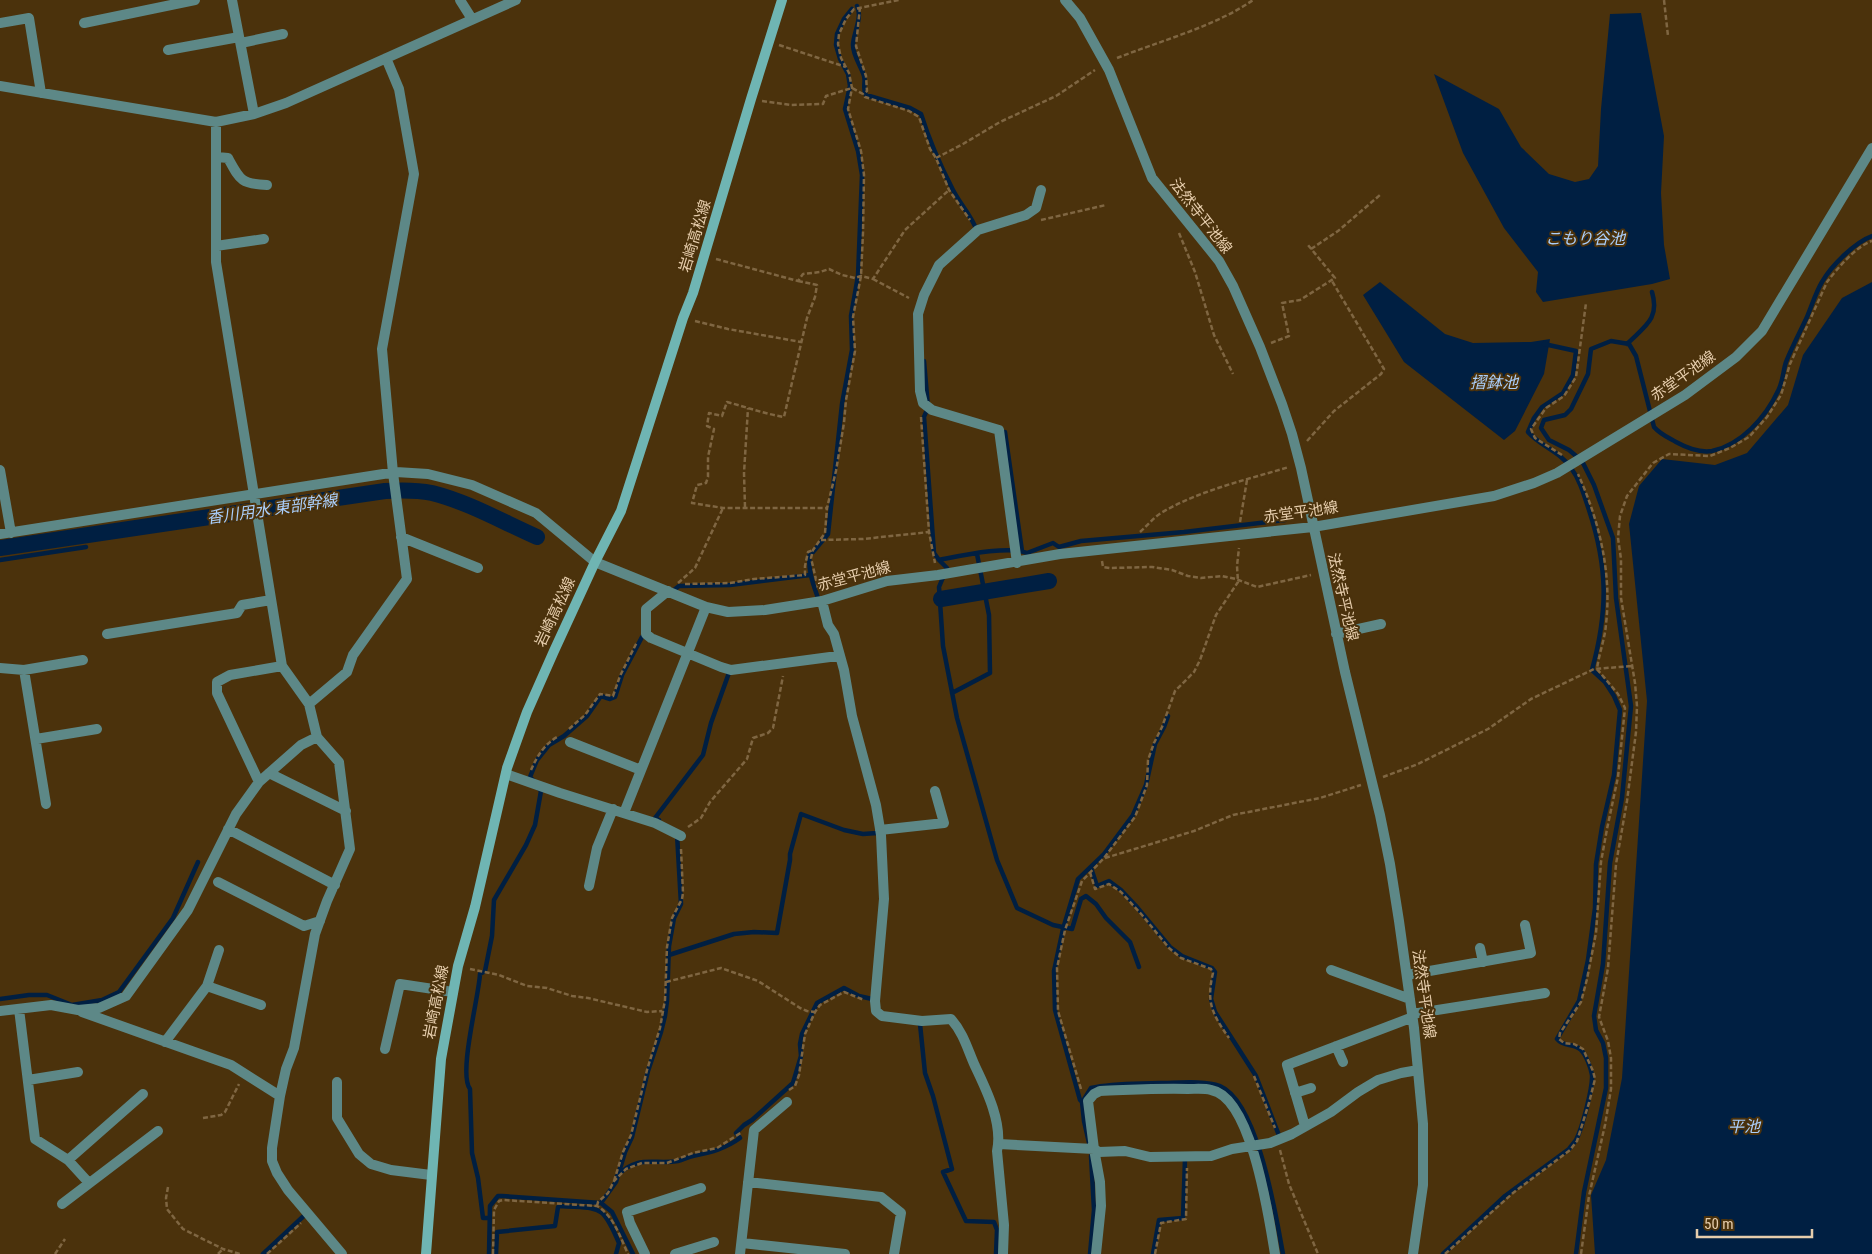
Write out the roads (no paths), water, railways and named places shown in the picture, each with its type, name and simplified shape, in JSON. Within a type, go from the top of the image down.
[{"type":"main road","name":"岩崎高松線","points":[[426,1254],[441,1059],[458,966],[475,907],[506,774],[527,712],[594,562],[621,512],[683,318],[694,293],[751,98],[782,0]]},
{"type":"street","points":[[84,23],[195,0]]},
{"type":"street","points":[[232,0],[254,114]]},
{"type":"street","points":[[460,0],[472,19]]},
{"type":"street","points":[[0,86],[216,122],[254,114],[286,103],[516,0]]},
{"type":"street","name":"法然寺平池線","points":[[1065,0],[1080,18],[1105,63],[1152,178],[1219,261],[1233,286],[1260,347],[1282,404],[1300,463],[1322,572],[1390,864],[1407,975],[1422,1124],[1423,1185],[1413,1254]]},
{"type":"street","points":[[0,23],[29,18],[40,93]]},
{"type":"street","points":[[168,50],[283,34]]},
{"type":"street","points":[[309,704],[348,672],[353,655],[407,579],[393,478],[382,349],[414,174],[399,89],[386,58]]},
{"type":"street","points":[[216,122],[216,262],[282,666],[309,704],[317,737],[339,762],[350,849],[320,921],[311,952],[294,1048],[286,1069],[280,1096],[272,1148],[272,1161],[288,1190],[342,1254]]},
{"type":"street","name":"赤堂平池線","points":[[0,534],[255,506],[393,478],[428,474],[472,485],[536,514],[594,562],[706,607],[728,612],[766,610],[822,601],[887,581],[938,576],[1100,549],[1313,527],[1494,496],[1513,491],[1556,473],[1685,395],[1736,357],[1762,331],[1872,148]]},
{"type":"street","points":[[216,158],[228,158],[239,178],[251,185],[267,185]]},
{"type":"street","points":[[1017,563],[999,430],[932,410],[923,403],[920,391],[918,314],[924,295],[939,265],[978,230],[1026,215],[1036,208],[1041,190]]},
{"type":"street","points":[[216,246],[264,239]]},
{"type":"street","points":[[0,470],[11,533]]},
{"type":"street","points":[[401,538],[478,568]]},
{"type":"street","points":[[668,591],[646,609],[645,631],[650,638],[686,653],[731,670],[830,656],[840,657]]},
{"type":"street","points":[[108,634],[237,613],[242,606],[271,600]]},
{"type":"street","points":[[822,601],[828,625],[834,634],[840,657],[852,716],[876,806],[880,830],[883,865],[883,908],[875,1003],[876,1011],[882,1016],[922,1021],[947,1018],[953,1021],[965,1038],[975,1066],[992,1102],[998,1144],[998,1171],[1004,1225],[1003,1254]]},
{"type":"street","points":[[624,813],[686,653],[706,607]]},
{"type":"street","points":[[1336,634],[1381,624]]},
{"type":"street","points":[[0,668],[24,670],[83,660]]},
{"type":"street","points":[[259,782],[217,693],[217,682],[230,675],[282,666]]},
{"type":"street","points":[[24,670],[46,804]]},
{"type":"street","points":[[36,739],[97,729]]},
{"type":"street","points":[[78,1010],[99,1008],[126,996],[188,910],[236,814],[259,782],[301,745],[317,737]]},
{"type":"street","points":[[570,742],[641,770]]},
{"type":"street","points":[[269,773],[346,811]]},
{"type":"street","points":[[506,774],[655,822],[681,836]]},
{"type":"street","points":[[880,830],[944,823],[936,791]]},
{"type":"street","points":[[589,886],[597,848],[612,809]]},
{"type":"street","points":[[228,829],[335,885]]},
{"type":"street","points":[[218,882],[304,926],[320,921]]},
{"type":"street","points":[[1407,975],[1531,953],[1526,925]]},
{"type":"street","points":[[1480,948],[1483,962]]},
{"type":"street","points":[[165,1042],[207,986],[219,950]]},
{"type":"street","points":[[1331,970],[1410,998]]},
{"type":"street","points":[[386,1049],[400,984],[453,992]]},
{"type":"street","points":[[207,986],[261,1006]]},
{"type":"street","points":[[1305,1126],[1287,1065],[1412,1015],[1545,993]]},
{"type":"street","points":[[0,1011],[51,1005],[78,1010],[231,1065],[280,1096]]},
{"type":"street","points":[[19,1009],[35,1139],[68,1160],[90,1183]]},
{"type":"street","points":[[1336,1046],[1343,1062]]},
{"type":"street","points":[[998,1144],[1094,1149],[1099,1152],[1124,1151],[1150,1157],[1211,1156],[1232,1149],[1278,1140],[1331,1112],[1378,1080],[1418,1070]]},
{"type":"street","points":[[28,1080],[78,1072]]},
{"type":"street","points":[[337,1082],[337,1118],[359,1154],[371,1164],[384,1168],[431,1175]]},
{"type":"street","points":[[1295,1093],[1311,1088]]},
{"type":"street","points":[[1096,1254],[1101,1206],[1100,1182],[1088,1102],[1094,1094],[1100,1091],[1170,1089],[1212,1090],[1222,1094],[1237,1111],[1252,1146],[1267,1204],[1275,1254]]},
{"type":"street","points":[[68,1160],[143,1094]]},
{"type":"street","points":[[740,1254],[754,1130],[785,1098]]},
{"type":"street","points":[[62,1204],[158,1131]]},
{"type":"street","points":[[748,1182],[881,1197],[901,1213],[894,1254]]},
{"type":"street","points":[[645,1254],[630,1223],[627,1212],[701,1188]]},
{"type":"street","points":[[675,1254],[714,1242]]},
{"type":"street","points":[[742,1243],[845,1254]]},
{"type":"water","name":"こもり谷池","points":[[1641,13],[1664,136],[1661,193],[1664,245],[1670,279],[1652,284],[1543,302],[1536,292],[1538,272],[1504,228],[1463,153],[1434,74],[1499,109],[1521,147],[1549,174],[1575,182],[1589,179],[1598,166],[1610,14]]},
{"type":"water","name":"摺鉢池","points":[[1380,282],[1445,334],[1473,343],[1531,342],[1550,339],[1544,374],[1515,431],[1504,440],[1404,362],[1363,295]]},
{"type":"water","name":"平池","points":[[1872,282],[1872,1254],[1595,1254],[1591,1195],[1606,1160],[1622,1078],[1647,701],[1629,524],[1639,486],[1662,459],[1715,465],[1747,453],[1788,405],[1803,355],[1842,298]]},
{"type":"waterway","points":[[857,6],[859,15],[853,49],[864,76],[866,95],[910,108],[921,114],[931,143],[944,171],[977,231]]},
{"type":"waterway","points":[[819,601],[810,572],[809,559],[810,553],[828,534],[842,404],[852,350],[851,316],[858,276],[862,175],[858,151],[845,109],[850,86],[848,74],[840,59],[836,45],[837,34],[844,19],[852,9]]},
{"type":"waterway","points":[[1576,1254],[1584,1192],[1606,1088],[1606,1058],[1603,1043],[1596,1030],[1594,1016],[1603,964],[1610,863],[1622,798],[1631,706],[1616,598],[1613,538],[1594,485],[1582,461],[1569,450],[1549,440],[1541,428],[1544,420],[1565,415],[1571,409],[1588,374],[1591,349],[1611,341],[1629,344],[1636,356],[1654,427],[1659,432],[1680,444],[1698,451],[1712,451],[1733,443],[1759,420],[1773,401],[1780,388],[1788,356],[1826,276],[1851,249],[1872,236]]},
{"type":"waterway","points":[[1627,344],[1645,327],[1652,316],[1654,309],[1652,292]]},
{"type":"waterway","points":[[1443,1254],[1505,1196],[1569,1149],[1576,1140],[1581,1127],[1592,1081],[1591,1069],[1583,1052],[1575,1046],[1562,1043],[1557,1039],[1579,1001],[1588,960],[1595,908],[1596,864],[1614,775],[1620,710],[1605,682],[1592,670],[1601,628],[1604,590],[1600,551],[1585,499],[1577,478],[1567,462],[1528,432],[1534,418],[1542,407],[1563,393],[1573,375],[1576,351],[1544,344]]},
{"type":"waterway","points":[[924,361],[928,407],[924,417],[934,553],[939,560],[1009,550],[1027,553],[1053,543],[1059,547],[1081,541],[1184,532],[1285,520]]},
{"type":"waterway","points":[[1005,432],[1022,551]]},
{"type":"waterway","name":"香川用水 東部幹線","points":[[0,548],[397,490],[426,492],[445,497],[472,507],[537,537]]},
{"type":"waterway","points":[[0,560],[86,547]]},
{"type":"waterway","points":[[952,693],[990,673],[989,615],[977,554]]},
{"type":"waterway","points":[[939,560],[947,568],[939,587],[943,646],[957,718],[997,860],[1017,908],[1053,925],[1072,929],[1081,899],[1086,896],[1096,904],[1106,918],[1130,942],[1139,967]]},
{"type":"waterway","points":[[670,593],[679,586],[730,585],[810,575]]},
{"type":"waterway","name":"香川用水 東部幹線","points":[[941,599],[1049,581]]},
{"type":"waterway","points":[[533,780],[530,777],[537,760],[549,745],[564,736],[587,716],[601,696],[610,699],[615,697],[622,675],[645,634]]},
{"type":"waterway","points":[[659,820],[655,818],[703,755],[711,723],[730,670]]},
{"type":"waterway","points":[[1089,1143],[1082,1102],[1055,1010],[1054,971],[1063,929],[1078,879],[1104,854],[1133,815],[1146,785],[1155,744],[1168,716]]},
{"type":"waterway","points":[[490,1218],[483,1218],[478,1178],[472,1153],[470,1089],[466,1068],[480,974],[485,971],[492,936],[494,900],[526,845],[535,825],[541,791],[539,789]]},
{"type":"waterway","points":[[669,955],[734,934],[754,932],[777,933],[790,854],[801,814],[844,830],[863,834],[877,833]]},
{"type":"waterway","points":[[601,1203],[616,1182],[625,1152],[632,1137],[648,1071],[665,1016],[669,946],[674,918],[681,904],[677,834]]},
{"type":"waterway","points":[[0,999],[29,995],[47,995],[72,1005],[102,1000],[119,992],[173,918],[198,862]]},
{"type":"waterway","points":[[1091,868],[1097,886],[1109,881],[1121,890],[1136,906],[1170,947],[1182,956],[1212,968],[1215,972],[1211,999],[1215,1012],[1256,1076],[1279,1139]]},
{"type":"waterway","points":[[617,1176],[632,1165],[646,1162],[678,1161],[718,1150],[740,1138],[736,1133],[793,1083],[801,1056],[800,1044],[802,1034],[817,1003],[844,988],[859,996],[872,999]]},
{"type":"waterway","points":[[918,1023],[920,1024],[925,1073],[952,1169],[943,1172],[966,1221],[994,1222],[997,1230],[996,1254]]},
{"type":"waterway","points":[[1083,1101],[1091,1088],[1108,1085],[1190,1082],[1220,1086],[1233,1096],[1245,1114],[1255,1136],[1270,1188],[1283,1254]]},
{"type":"waterway","points":[[1090,1254],[1094,1210],[1091,1156]]},
{"type":"waterway","points":[[1153,1254],[1159,1220],[1183,1218],[1186,1159]]},
{"type":"waterway","points":[[489,1254],[490,1206],[498,1196],[601,1203],[612,1212],[633,1254]]},
{"type":"waterway","points":[[496,1254],[497,1232],[555,1226],[558,1207],[560,1206],[592,1208],[604,1215],[619,1243],[616,1254]]},
{"type":"waterway","points":[[263,1254],[308,1212]]}]
